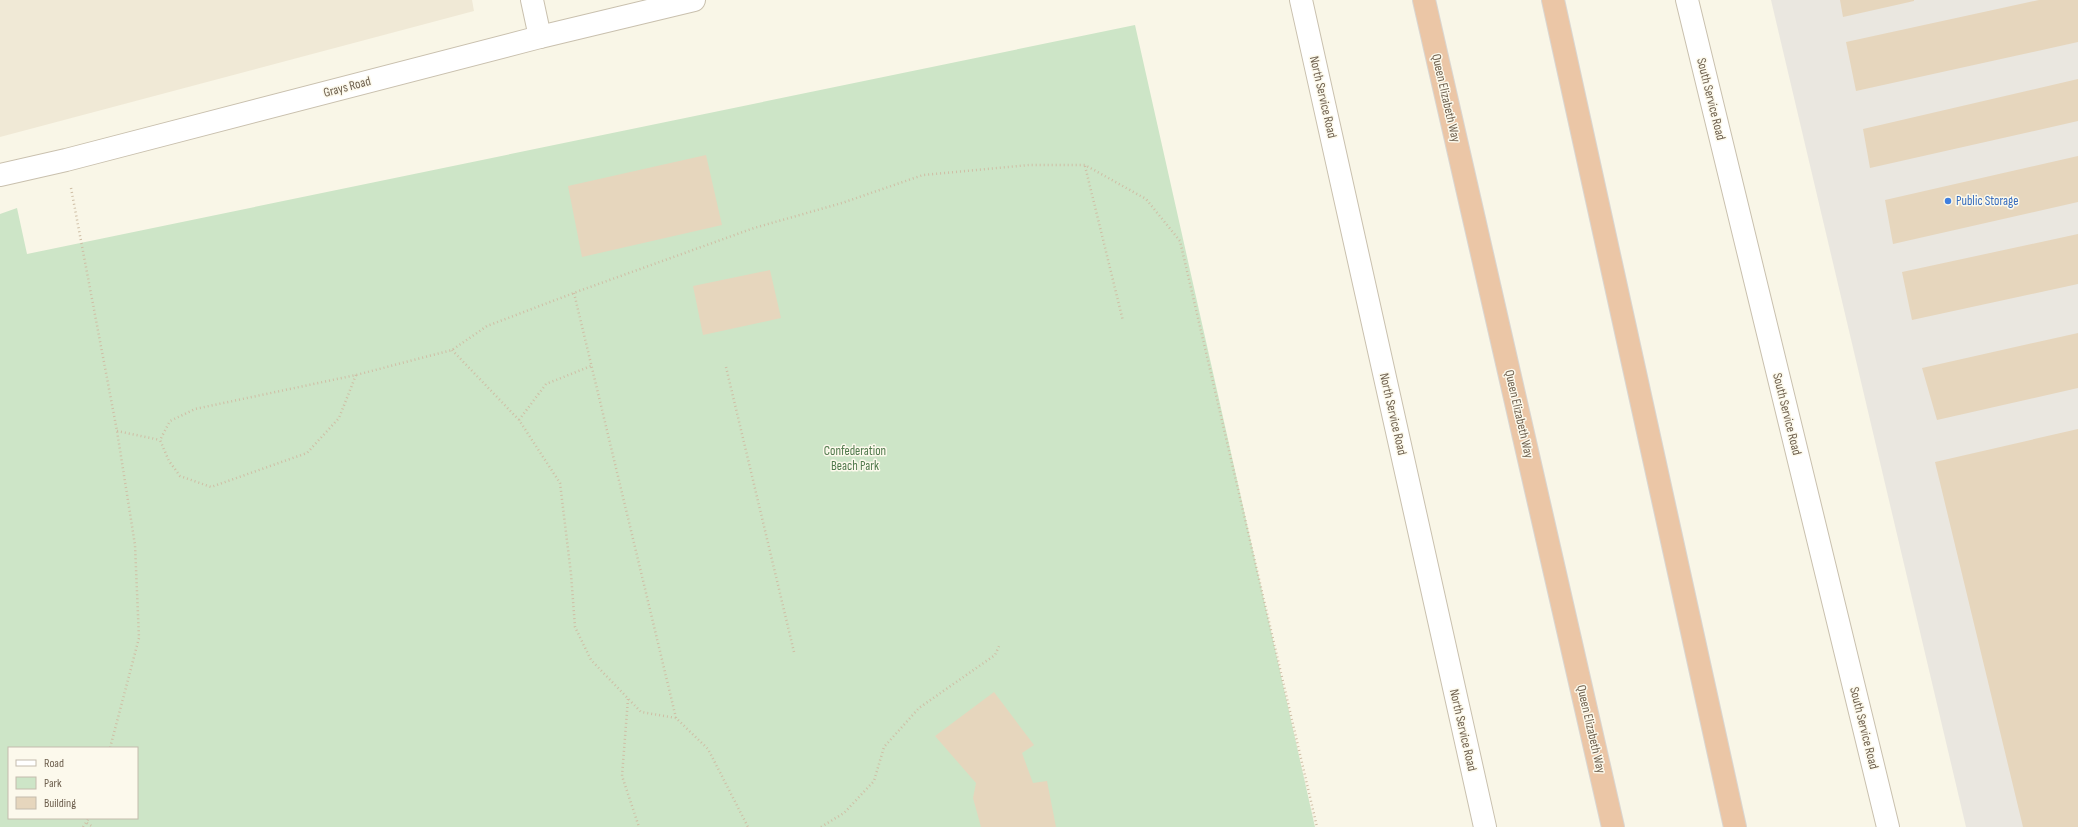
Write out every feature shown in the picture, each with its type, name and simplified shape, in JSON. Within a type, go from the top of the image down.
[{"type":"highway","name":"Queen Elizabeth Way","points":[[1424,0],[1613,827]]},
{"type":"highway","points":[[1553,0],[1735,827]]},
{"type":"street","points":[[532,0],[540,37]]},
{"type":"street","name":"Grays Road","points":[[0,175],[66,160],[540,37],[694,0]]},
{"type":"street","name":"North Service Road","points":[[1301,0],[1485,827]]},
{"type":"street","name":"South Service Road","points":[[1687,0],[1888,827]]},
{"type":"path","points":[[66,160],[117,431],[135,544],[139,638],[110,747]]},
{"type":"path","points":[[160,440],[170,421],[194,409],[356,375],[452,350],[487,326],[574,293],[754,228],[842,203],[923,175],[1029,165],[1085,165],[1146,199],[1180,241],[1317,827]]},
{"type":"path","points":[[1085,165],[1123,321]]},
{"type":"path","points":[[574,293],[676,718],[708,749],[748,827]]},
{"type":"path","points":[[452,350],[519,420],[560,483],[571,574],[575,627],[591,660],[641,712],[676,718]]},
{"type":"path","points":[[519,420],[546,384],[591,366]]},
{"type":"path","points":[[726,367],[794,652]]},
{"type":"path","points":[[160,440],[169,461],[180,476],[211,487],[307,453],[339,418],[356,375]]},
{"type":"path","points":[[117,431],[160,440]]},
{"type":"path","points":[[821,827],[844,813],[874,781],[884,747],[919,708],[995,655],[1000,644]]},
{"type":"path","points":[[628,698],[622,776],[639,827]]},
{"type":"path","points":[[83,827],[89,819]]},
{"type":"path","points":[[87,823],[93,827]]},
{"type":"shaded area","points":[[0,0],[472,0],[474,11],[0,137]]},
{"type":"shaded area","name":"Public Storage","points":[[1771,0],[2078,0],[2078,827],[1966,827]]},
{"type":"green space","name":"Confederation Beach Park","points":[[1135,25],[1315,827],[0,827],[0,214],[17,208],[27,254]]},
{"type":"building","points":[[1840,0],[1914,0],[1914,1],[1843,17]]},
{"type":"building","points":[[2039,0],[2078,0],[2078,42],[1856,91],[1846,42]]},
{"type":"building","points":[[2078,79],[2078,121],[1870,168],[1863,129]]},
{"type":"building","points":[[706,155],[722,225],[582,257],[568,186]]},
{"type":"building","points":[[2078,156],[2078,202],[1893,244],[1885,200]]},
{"type":"building","points":[[2078,234],[2078,284],[1912,320],[1902,272]]},
{"type":"building","points":[[770,270],[781,318],[703,335],[693,286]]},
{"type":"building","points":[[2078,333],[2078,388],[1937,420],[1922,368]]},
{"type":"building","points":[[2078,429],[2078,827],[2023,827],[1935,462]]},
{"type":"building","points":[[994,692],[1034,745],[1022,753],[1033,783],[1047,781],[1056,827],[981,827],[973,798],[976,783],[935,736]]},
{"type":"place","name":"Public Storage","points":[[1948,201]]}]
